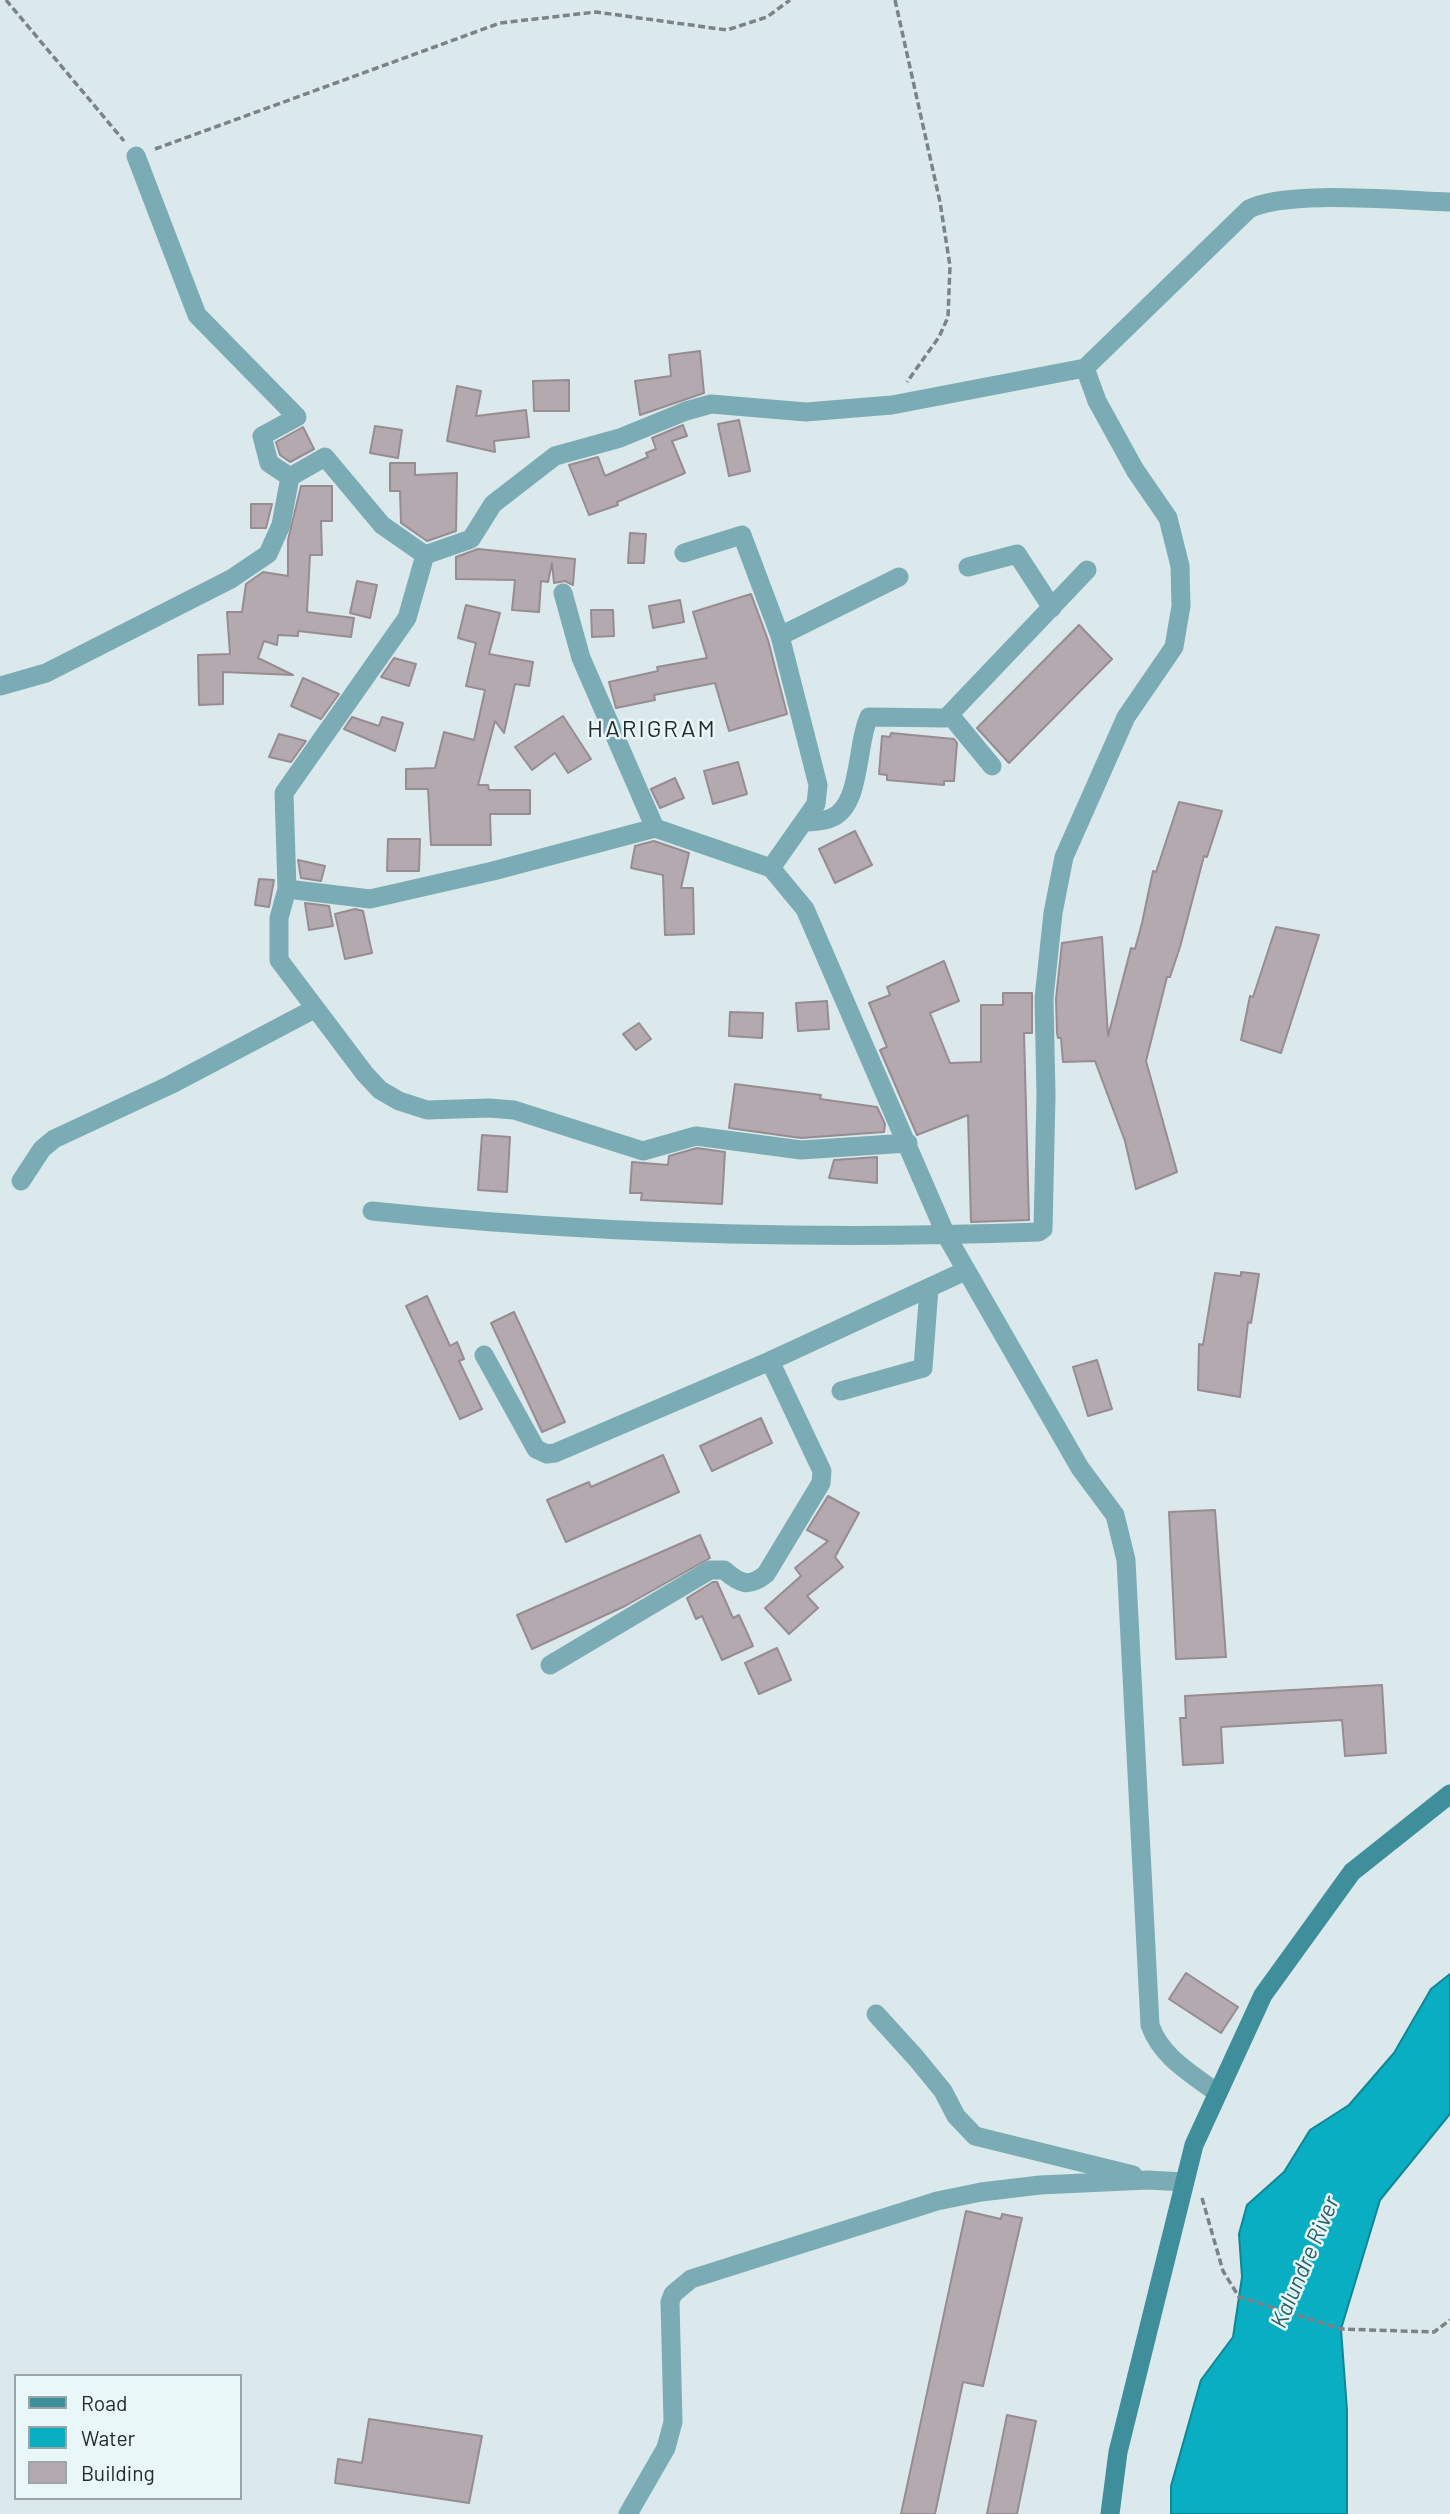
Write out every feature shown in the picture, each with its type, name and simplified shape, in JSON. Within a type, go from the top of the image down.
[{"type":"main road","points":[[1110,2514],[1118,2452],[1194,2145],[1262,1995],[1352,1872],[1450,1794]]},
{"type":"street","points":[[136,156],[197,316],[297,417],[262,436],[269,463],[290,477]]},
{"type":"street","points":[[425,555],[471,540],[493,504],[555,456],[620,438],[686,411],[711,404],[806,412],[892,405],[1085,368],[1249,209],[1264,201],[1292,198],[1450,202]]},
{"type":"street","points":[[372,1211],[504,1225],[585,1229],[946,1235],[1039,1232],[1043,1229],[1046,1096],[1044,998],[1053,912],[1063,857],[1126,717],[1174,647],[1181,606],[1180,566],[1168,518],[1135,470],[1097,401],[1085,368]]},
{"type":"street","points":[[290,477],[326,457],[382,525],[425,555]]},
{"type":"street","points":[[0,686],[46,673],[231,579],[268,554],[281,525],[290,477]]},
{"type":"street","points":[[684,553],[737,535],[744,537],[780,636],[817,773],[816,804],[771,868]]},
{"type":"street","points":[[968,567],[1017,554],[1052,608]]},
{"type":"street","points":[[425,555],[407,618],[284,793],[287,889],[279,918],[279,960],[314,1009],[380,1090],[399,1101],[427,1110],[514,1110],[643,1151],[696,1136],[801,1150],[908,1143]]},
{"type":"street","points":[[803,823],[830,819],[846,803],[869,717],[874,715],[940,719],[950,715],[1087,570]]},
{"type":"street","points":[[780,636],[899,577]]},
{"type":"street","points":[[564,593],[581,658],[655,828]]},
{"type":"street","points":[[950,715],[992,766]]},
{"type":"street","points":[[287,889],[370,899],[493,872],[655,828],[771,868],[805,909],[946,1235],[1080,1468],[1115,1515],[1126,1560],[1150,2025],[1155,2041],[1168,2056],[1217,2093]]},
{"type":"street","points":[[21,1181],[42,1149],[54,1139],[170,1085],[314,1009]]},
{"type":"street","points":[[484,1355],[536,1449],[548,1454],[770,1361],[965,1271]]},
{"type":"street","points":[[841,1391],[923,1368],[929,1288]]},
{"type":"street","points":[[550,1665],[710,1570],[724,1570],[738,1583],[747,1585],[755,1583],[766,1574],[821,1483],[822,1471],[770,1361]]},
{"type":"street","points":[[876,2014],[916,2057],[943,2091],[956,2116],[975,2136],[1148,2180]]},
{"type":"street","points":[[628,2514],[666,2448],[673,2422],[670,2302],[673,2294],[691,2279],[937,2202],[981,2192],[1040,2185],[1148,2180],[1184,2182]]},
{"type":"path","points":[[6,0],[136,156],[500,23],[596,12],[727,30],[767,17],[790,0]]},
{"type":"path","points":[[892,405],[939,337],[948,317],[950,266],[938,190],[895,0]]},
{"type":"path","points":[[1201,2196],[1223,2271],[1239,2297],[1340,2329],[1434,2332],[1450,2320]]},
{"type":"water","name":"Kalundre River","points":[[1450,1974],[1450,2114],[1380,2200],[1341,2329],[1347,2410],[1347,2514],[1171,2514],[1171,2486],[1201,2380],[1233,2337],[1242,2277],[1239,2234],[1247,2205],[1284,2172],[1310,2130],[1349,2105],[1394,2053],[1431,1989]]},
{"type":"building","points":[[700,351],[704,393],[640,415],[635,381],[671,376],[669,355]]},
{"type":"building","points":[[569,380],[569,411],[534,411],[533,381]]},
{"type":"building","points":[[457,386],[481,391],[476,416],[526,410],[529,437],[494,441],[495,452],[447,441]]},
{"type":"building","points":[[739,420],[750,471],[729,476],[718,424]]},
{"type":"building","points":[[683,425],[687,436],[672,441],[685,473],[617,502],[618,505],[589,515],[569,465],[598,457],[605,476],[648,457],[646,453],[656,449],[652,438]]},
{"type":"building","points":[[375,426],[402,430],[398,458],[370,453]]},
{"type":"building","points":[[303,427],[314,449],[290,462],[280,455],[276,442]]},
{"type":"building","points":[[390,463],[415,463],[415,475],[457,473],[456,531],[427,541],[401,523],[400,491],[390,491]]},
{"type":"building","points":[[301,486],[332,486],[332,521],[321,521],[322,555],[310,555],[307,612],[354,618],[351,637],[298,631],[298,636],[278,635],[277,645],[264,641],[258,658],[293,675],[223,672],[223,704],[199,705],[198,655],[230,654],[227,612],[242,612],[246,584],[263,572],[288,576],[288,540]]},
{"type":"building","points":[[251,504],[272,504],[266,528],[251,528]]},
{"type":"building","points":[[630,533],[646,534],[644,563],[628,563]]},
{"type":"building","points":[[478,549],[575,559],[573,585],[565,581],[554,583],[552,563],[548,582],[541,581],[539,612],[512,610],[515,580],[456,579],[456,557]]},
{"type":"building","points":[[357,581],[377,585],[370,618],[350,613]]},
{"type":"building","points":[[751,594],[768,640],[787,714],[729,731],[715,683],[654,695],[655,700],[616,708],[609,682],[658,671],[657,667],[707,658],[693,612]]},
{"type":"building","points":[[680,600],[684,622],[653,628],[649,606]]},
{"type":"building","points":[[466,605],[500,613],[489,654],[533,662],[529,686],[515,684],[504,733],[495,721],[478,785],[488,785],[489,790],[530,790],[530,814],[490,814],[491,845],[431,845],[428,789],[406,789],[406,769],[435,768],[444,732],[474,740],[485,690],[466,686],[476,643],[458,638]]},
{"type":"building","points":[[591,610],[613,610],[614,636],[592,637]]},
{"type":"building","points":[[1079,625],[1112,659],[1009,763],[977,728]]},
{"type":"building","points":[[394,658],[416,664],[409,686],[381,677]]},
{"type":"building","points":[[303,678],[339,694],[321,719],[291,706]]},
{"type":"building","points":[[563,716],[591,759],[568,773],[555,753],[532,770],[515,747]]},
{"type":"building","points":[[352,717],[379,726],[382,717],[403,723],[395,751],[344,729]]},
{"type":"building","points":[[891,733],[954,739],[957,743],[954,781],[944,781],[944,785],[887,780],[887,775],[879,774],[882,736],[890,737]]},
{"type":"building","points":[[279,734],[306,741],[291,762],[269,757]]},
{"type":"building","points":[[738,762],[747,794],[713,804],[704,771]]},
{"type":"building","points":[[675,778],[684,798],[660,808],[651,789]]},
{"type":"building","points":[[1179,802],[1222,811],[1207,857],[1204,856],[1180,947],[1170,977],[1167,977],[1146,1061],[1177,1172],[1136,1189],[1125,1141],[1095,1061],[1063,1062],[1061,1038],[1058,1038],[1057,1033],[1056,999],[1062,943],[1102,937],[1108,1036],[1131,948],[1135,949],[1153,871],[1156,872]]},
{"type":"building","points":[[855,831],[872,865],[835,883],[819,849]]},
{"type":"building","points":[[388,839],[420,839],[419,871],[387,871]]},
{"type":"building","points":[[654,841],[689,853],[681,888],[693,888],[694,934],[665,935],[663,875],[631,868],[635,846]]},
{"type":"building","points":[[298,860],[325,866],[321,881],[301,878]]},
{"type":"building","points":[[259,879],[274,880],[269,907],[255,905]]},
{"type":"building","points":[[305,903],[329,906],[333,926],[309,930]]},
{"type":"building","points":[[355,909],[363,911],[372,953],[345,959],[335,914]]},
{"type":"building","points":[[1276,927],[1319,935],[1281,1053],[1241,1040],[1250,996],[1253,997]]},
{"type":"building","points":[[944,961],[959,1001],[930,1013],[950,1063],[981,1062],[981,1005],[1003,1005],[1003,993],[1032,993],[1032,1033],[1024,1033],[1029,1220],[971,1222],[968,1115],[917,1135],[880,1050],[887,1047],[869,1003],[890,995],[887,987]]},
{"type":"building","points":[[827,1001],[829,1029],[798,1031],[796,1003]]},
{"type":"building","points":[[730,1012],[763,1013],[762,1038],[729,1036]]},
{"type":"building","points":[[639,1023],[651,1039],[636,1050],[623,1034]]},
{"type":"building","points":[[735,1084],[821,1095],[820,1099],[877,1107],[885,1124],[884,1132],[801,1138],[729,1128]]},
{"type":"building","points":[[482,1135],[510,1137],[507,1192],[478,1190]]},
{"type":"building","points":[[697,1148],[725,1152],[722,1204],[641,1200],[642,1193],[630,1193],[632,1162],[668,1165],[669,1156]]},
{"type":"building","points":[[877,1157],[877,1183],[829,1178],[834,1160]]},
{"type":"building","points":[[1241,1272],[1259,1274],[1251,1323],[1248,1322],[1240,1397],[1198,1390],[1199,1344],[1203,1345],[1215,1273],[1241,1276]]},
{"type":"building","points":[[427,1296],[450,1346],[457,1342],[464,1359],[459,1361],[482,1409],[460,1419],[406,1306]]},
{"type":"building","points":[[514,1312],[565,1422],[542,1432],[491,1323]]},
{"type":"building","points":[[1097,1360],[1112,1409],[1088,1416],[1073,1367]]},
{"type":"building","points":[[761,1418],[772,1443],[712,1471],[700,1446]]},
{"type":"building","points":[[663,1455],[679,1492],[566,1542],[547,1500],[589,1482],[591,1487]]},
{"type":"building","points":[[828,1496],[859,1513],[835,1557],[843,1567],[807,1596],[818,1608],[789,1634],[765,1608],[801,1576],[795,1568],[828,1541],[807,1530]]},
{"type":"building","points":[[1215,1510],[1226,1657],[1176,1659],[1169,1512]]},
{"type":"building","points":[[700,1535],[710,1558],[625,1606],[532,1649],[517,1615]]},
{"type":"building","points":[[717,1582],[733,1618],[739,1615],[753,1646],[722,1660],[702,1616],[696,1619],[687,1598]]},
{"type":"building","points":[[777,1648],[791,1680],[759,1694],[745,1663]]},
{"type":"building","points":[[1382,1685],[1386,1753],[1345,1756],[1342,1720],[1221,1727],[1223,1763],[1183,1765],[1180,1718],[1186,1718],[1185,1696]]},
{"type":"building","points":[[1186,1973],[1238,2007],[1221,2033],[1169,1999]]},
{"type":"building","points":[[966,2211],[1001,2219],[1002,2214],[1022,2218],[983,2386],[963,2382],[935,2514],[901,2514]]},
{"type":"building","points":[[1007,2415],[1036,2421],[1017,2514],[987,2514]]},
{"type":"building","points":[[369,2419],[482,2436],[469,2503],[335,2483],[338,2459],[362,2463]]},
{"type":"district","name":"HARIGRAM","points":[[652,729]]}]
